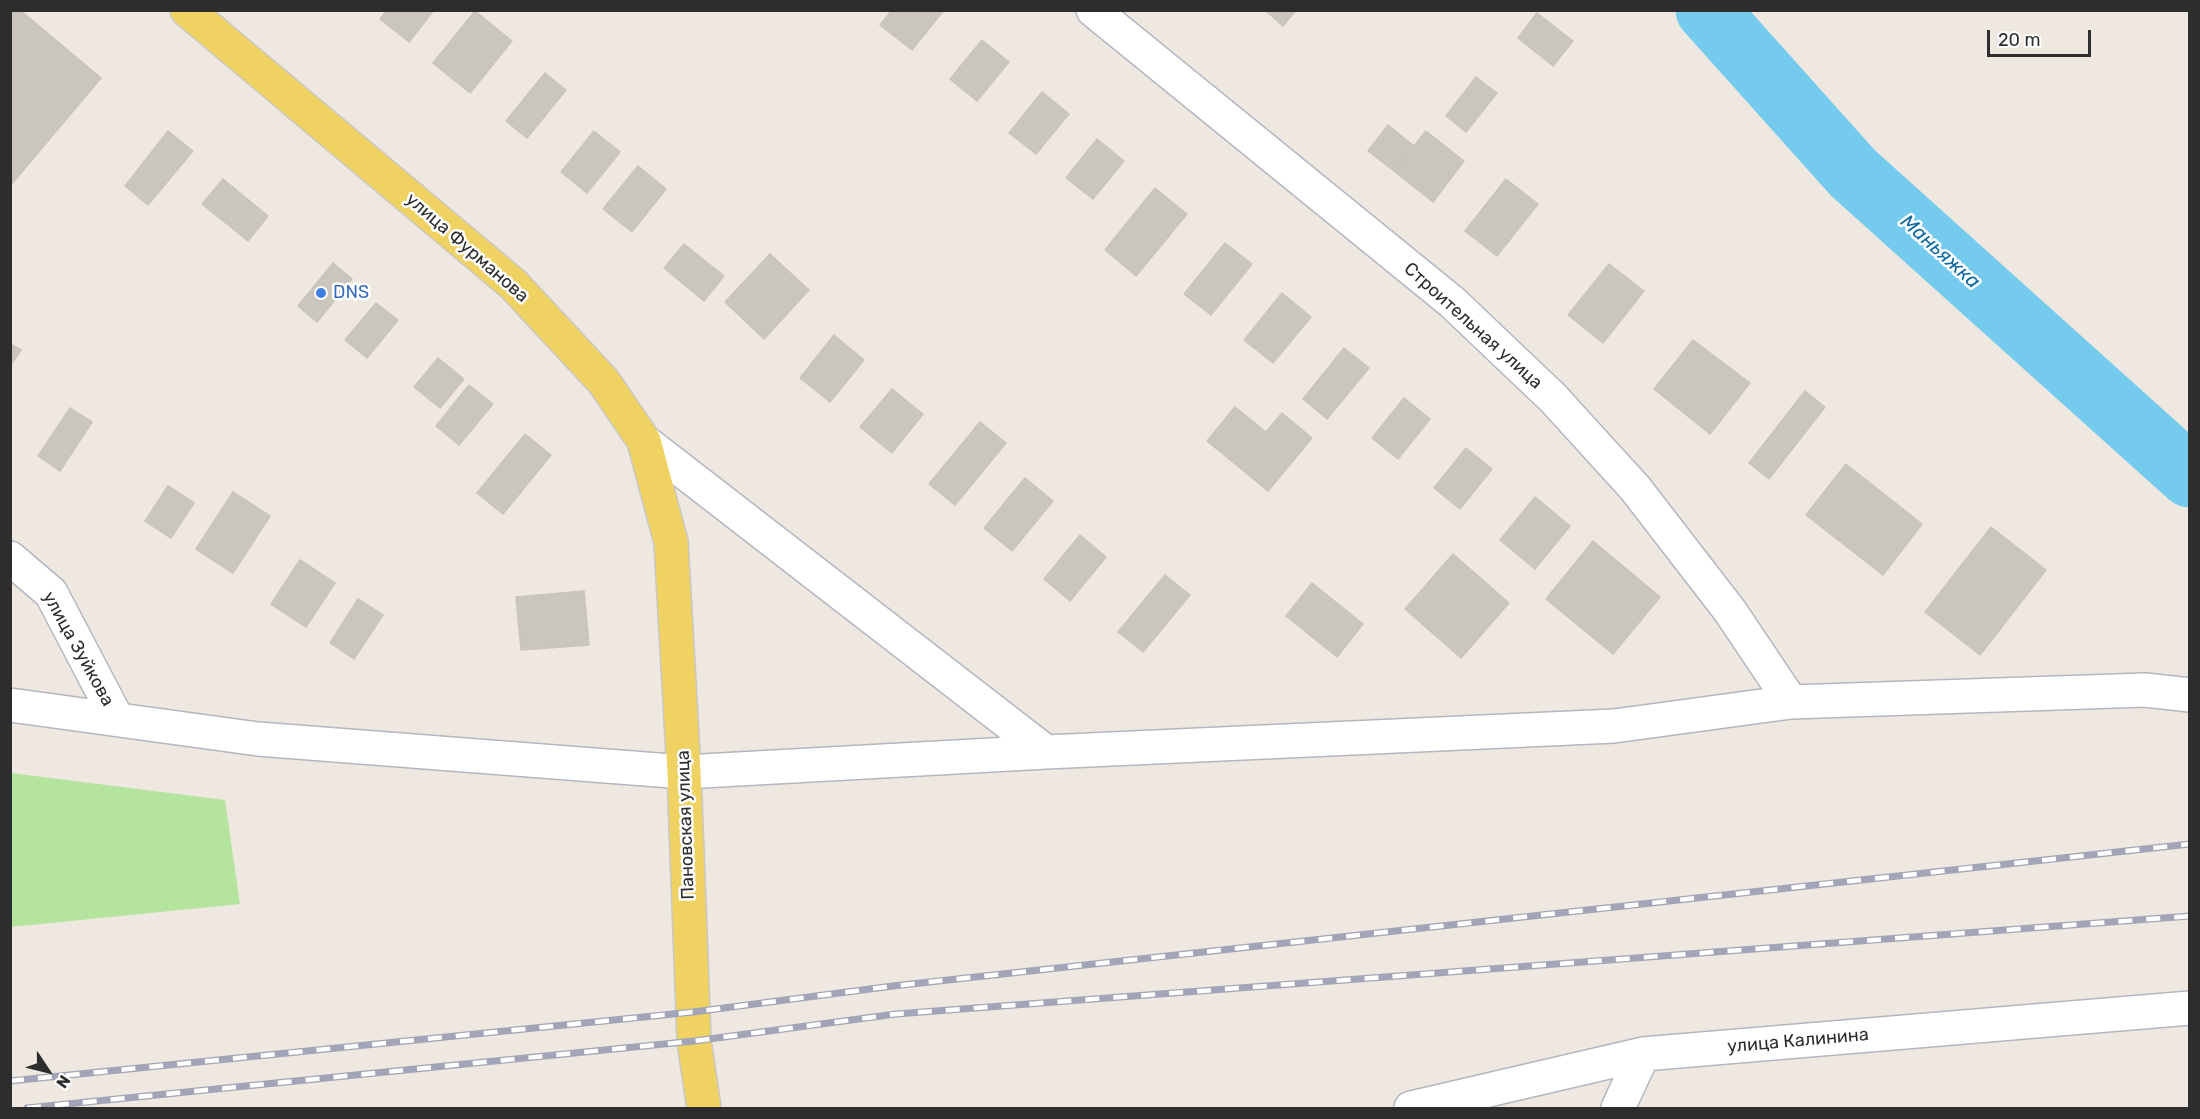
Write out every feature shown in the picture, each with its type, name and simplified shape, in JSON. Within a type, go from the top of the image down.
[{"type":"main road","name":"улица Фурманова","points":[[187,10],[513,284],[604,382],[644,441],[671,542]]},
{"type":"main road","name":"Пановская улица","points":[[671,542],[684,772],[694,1041],[704,1108]]},
{"type":"street","name":"Строительная улица","points":[[1093,10],[1452,302],[1553,398],[1635,488],[1730,611],[1791,702]]},
{"type":"street","points":[[644,441],[1046,753]]},
{"type":"street","name":"улица Зуйкова","points":[[10,558],[51,593],[117,719]]},
{"type":"street","points":[[10,705],[258,739],[452,752],[684,772],[1614,726],[1791,702],[2145,690],[2190,695]]},
{"type":"street","name":"улица Калинина","points":[[1411,1108],[1643,1054],[2190,1008]]},
{"type":"street","points":[[1618,1108],[1643,1054]]},
{"type":"green space","points":[[11,773],[225,800],[240,904],[11,927]]},
{"type":"building","points":[[10,10],[20,10],[101,78],[10,186]]},
{"type":"building","points":[[387,10],[434,10],[409,42],[380,19]]},
{"type":"building","points":[[892,10],[944,10],[912,50],[880,25]]},
{"type":"building","points":[[1265,10],[1296,10],[1283,26]]},
{"type":"building","points":[[475,11],[512,41],[470,93],[433,63]]},
{"type":"building","points":[[1537,13],[1573,41],[1553,66],[1518,38]]},
{"type":"building","points":[[982,40],[1009,62],[977,101],[950,79]]},
{"type":"building","points":[[545,73],[566,90],[527,138],[506,121]]},
{"type":"building","points":[[1476,77],[1497,93],[1466,132],[1446,116]]},
{"type":"building","points":[[1042,92],[1069,114],[1036,154],[1009,133]]},
{"type":"building","points":[[1388,125],[1414,146],[1394,171],[1368,151]]},
{"type":"building","points":[[168,131],[193,151],[148,205],[125,186]]},
{"type":"building","points":[[594,131],[620,152],[587,193],[561,172]]},
{"type":"building","points":[[1426,131],[1464,161],[1433,202],[1394,171]]},
{"type":"building","points":[[1097,139],[1124,161],[1093,199],[1066,178]]},
{"type":"building","points":[[638,166],[666,189],[632,232],[603,209]]},
{"type":"building","points":[[223,179],[268,216],[248,241],[202,204]]},
{"type":"building","points":[[1506,179],[1538,204],[1497,256],[1465,231]]},
{"type":"building","points":[[1155,188],[1187,214],[1136,276],[1105,250]]},
{"type":"building","points":[[1225,243],[1252,264],[1211,315],[1184,294]]},
{"type":"building","points":[[684,244],[724,276],[704,301],[664,268]]},
{"type":"building","points":[[770,254],[809,290],[764,339],[725,302]]},
{"type":"building","points":[[333,263],[352,279],[317,322],[298,306]]},
{"type":"building","points":[[1609,264],[1644,291],[1603,343],[1568,315]]},
{"type":"building","points":[[1282,293],[1311,317],[1273,363],[1244,340]]},
{"type":"building","points":[[376,303],[398,320],[367,358],[345,340]]},
{"type":"building","points":[[834,335],[864,360],[830,402],[800,378]]},
{"type":"building","points":[[1693,340],[1750,383],[1710,434],[1654,389]]},
{"type":"building","points":[[10,344],[21,350],[10,366]]},
{"type":"building","points":[[1344,348],[1369,368],[1327,419],[1303,399]]},
{"type":"building","points":[[438,358],[464,379],[440,408],[414,387]]},
{"type":"building","points":[[469,385],[493,404],[459,445],[436,426]]},
{"type":"building","points":[[892,389],[923,414],[892,453],[860,427]]},
{"type":"building","points":[[1805,391],[1825,407],[1769,479],[1749,463]]},
{"type":"building","points":[[1404,398],[1430,419],[1398,459],[1372,438]]},
{"type":"building","points":[[1235,407],[1266,432],[1282,413],[1312,438],[1268,491],[1207,441]]},
{"type":"building","points":[[70,408],[92,422],[60,471],[38,456]]},
{"type":"building","points":[[980,422],[1006,443],[955,505],[929,484]]},
{"type":"building","points":[[525,434],[551,455],[503,514],[477,493]]},
{"type":"building","points":[[1466,448],[1492,469],[1460,509],[1434,488]]},
{"type":"building","points":[[1846,464],[1922,524],[1883,575],[1806,515]]},
{"type":"building","points":[[1025,478],[1053,501],[1012,551],[984,528]]},
{"type":"building","points":[[168,486],[194,503],[171,538],[145,521]]},
{"type":"building","points":[[233,492],[270,516],[233,573],[196,549]]},
{"type":"building","points":[[1535,497],[1570,526],[1535,569],[1500,540]]},
{"type":"building","points":[[1991,527],[2046,570],[1980,655],[1925,612]]},
{"type":"building","points":[[1080,535],[1106,557],[1070,601],[1044,579]]},
{"type":"building","points":[[1593,541],[1660,597],[1613,654],[1546,599]]},
{"type":"building","points":[[1453,554],[1509,603],[1461,658],[1405,609]]},
{"type":"building","points":[[300,560],[335,583],[306,627],[271,604]]},
{"type":"building","points":[[1165,575],[1190,595],[1143,652],[1118,632]]},
{"type":"building","points":[[1312,583],[1363,624],[1337,657],[1286,616]]},
{"type":"building","points":[[584,591],[589,645],[521,650],[516,597]]},
{"type":"building","points":[[358,599],[383,615],[354,659],[330,643]]},
{"type":"waterway","name":"Маньяжка","points":[[1707,10],[1853,173],[2190,476]]},
{"type":"railway","points":[[10,1081],[693,1012],[893,986],[2190,844]]},
{"type":"railway","points":[[27,1108],[694,1041],[896,1014],[2190,916]]},
{"type":"place","name":"DNS","points":[[321,293]]}]
